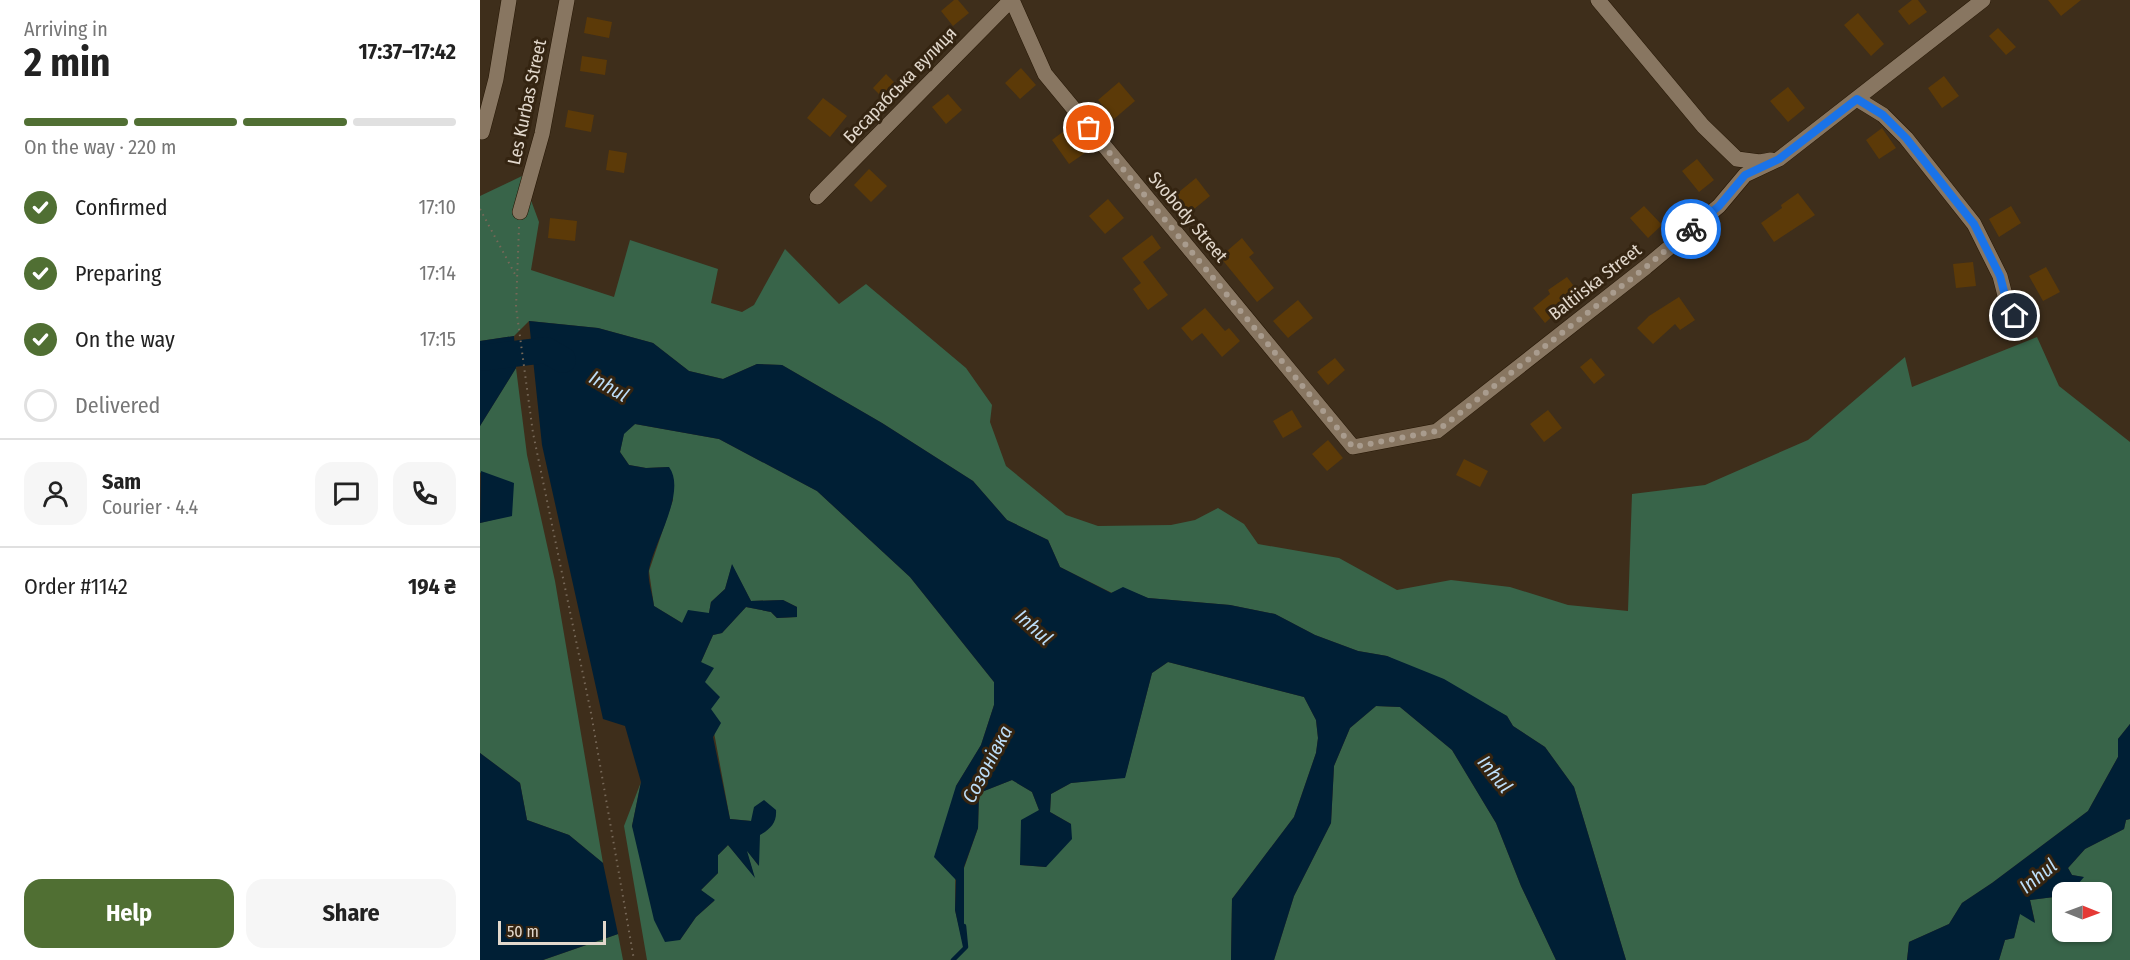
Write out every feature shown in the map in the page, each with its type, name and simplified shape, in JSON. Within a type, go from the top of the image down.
[{"type":"street","points":[[482,132],[496,79],[510,0]]},
{"type":"street","name":"Les Kurbas Street","points":[[520,212],[542,134],[567,0]]},
{"type":"street","name":"Бесарабська вулиця","points":[[818,197],[1011,0]]},
{"type":"street","name":"Svobody Street","points":[[1011,0],[1045,74],[1353,447]]},
{"type":"street","points":[[1598,0],[1703,126],[1737,159],[1760,162],[1779,159]]},
{"type":"street","name":"Baltiiska Street","points":[[1353,447],[1437,431],[1646,267],[1719,206],[1745,175],[1779,159],[1983,0]]},
{"type":"street","points":[[1857,99],[1883,115],[1906,138],[1974,224],[2000,276],[2007,303],[2023,328]]},
{"type":"path","points":[[480,210],[517,279]]},
{"type":"path","points":[[520,212],[516,307],[532,425],[591,713],[634,960]]},
{"type":"green space","points":[[522,176],[539,222],[531,270],[614,297],[630,240],[718,269],[711,303],[742,312],[754,305],[785,249],[839,304],[866,284],[966,368],[992,405],[990,422],[1006,466],[1066,515],[1098,526],[1171,525],[1195,520],[1218,508],[1244,524],[1258,544],[1339,558],[1397,590],[1451,580],[1510,587],[1568,605],[1628,611],[1632,494],[1705,485],[1808,440],[1905,357],[1912,387],[2037,337],[2059,386],[2130,442],[2130,724],[2118,739],[2118,757],[2088,811],[1962,903],[1949,924],[1909,942],[1907,960],[1626,960],[1574,787],[1545,747],[1513,726],[1507,716],[1387,656],[1358,651],[1315,635],[1275,614],[1230,605],[1148,598],[1123,588],[1112,593],[1060,567],[1048,540],[1007,520],[973,481],[882,423],[782,365],[757,364],[723,379],[689,371],[653,343],[598,328],[529,321],[514,336],[480,341],[480,196]]},
{"type":"green space","points":[[516,368],[527,455],[555,581],[603,863],[569,835],[527,820],[520,783],[480,753],[480,523],[512,515],[480,472],[480,426]]},
{"type":"green space","points":[[635,424],[719,439],[817,491],[910,577],[994,682],[994,705],[981,745],[956,786],[955,910],[964,948],[963,871],[978,828],[979,793],[1012,780],[1032,792],[1039,810],[1020,865],[1046,867],[1071,824],[1050,812],[1051,794],[1071,783],[1125,777],[1152,673],[1168,662],[1304,697],[1316,720],[1318,738],[1316,753],[1294,817],[1232,899],[1231,960],[647,960],[624,826],[641,782],[632,826],[680,940],[696,917],[714,901],[701,890],[718,873],[718,855],[728,845],[754,876],[746,849],[758,865],[751,821],[730,819],[701,662],[713,635],[722,633],[746,607],[771,612],[777,618],[797,617],[797,607],[783,600],[751,601],[732,565],[725,589],[711,602],[709,613],[682,623],[654,606],[649,571],[673,500],[669,467],[646,468],[629,465],[620,452],[624,433]]},
{"type":"green space","points":[[1376,706],[1400,707],[1452,750],[1496,823],[1521,886],[1556,960],[1274,960],[1294,896],[1331,823],[1334,766],[1350,728]]},
{"type":"green space","points":[[2130,819],[2130,960],[1999,960],[2005,940],[2014,938],[2020,913],[2035,922],[2030,900],[2052,897],[2052,942],[2112,942],[2112,882],[2079,882],[2083,877],[2072,875],[2068,868],[2085,849],[2124,829],[2126,820]]},
{"type":"green space","points":[[618,934],[623,960],[543,960]]},
{"type":"water","points":[[529,321],[598,328],[653,343],[689,371],[723,379],[757,364],[782,365],[882,423],[973,481],[1007,520],[1048,540],[1060,567],[1111,593],[1123,587],[1148,598],[1230,605],[1275,614],[1315,635],[1358,651],[1387,656],[1444,679],[1507,716],[1513,726],[1545,747],[1574,787],[1626,960],[1556,960],[1521,886],[1496,823],[1452,750],[1400,707],[1376,706],[1350,728],[1334,766],[1331,823],[1294,896],[1274,960],[1231,960],[1232,899],[1294,817],[1316,753],[1318,738],[1316,720],[1304,697],[1168,662],[1152,673],[1125,778],[1071,783],[1051,794],[1050,812],[1071,824],[1072,839],[1046,867],[1020,865],[1021,820],[1039,810],[1032,792],[1012,780],[979,793],[978,828],[964,867],[964,952],[955,910],[956,880],[934,857],[956,786],[981,745],[994,705],[994,682],[910,577],[817,491],[719,439],[635,424],[624,434],[620,452],[629,465],[646,468],[669,467],[674,477],[672,503],[649,569],[649,583],[654,606],[682,623],[688,610],[709,613],[711,602],[725,589],[732,564],[751,601],[783,600],[797,607],[797,617],[777,618],[771,612],[746,607],[722,633],[713,635],[701,662],[714,668],[705,682],[720,697],[711,709],[721,723],[713,737],[730,819],[751,821],[754,807],[764,800],[776,810],[776,815],[772,825],[760,835],[759,866],[747,851],[755,878],[728,845],[718,855],[718,873],[701,890],[715,900],[696,917],[680,940],[665,942],[654,920],[632,826],[641,782],[625,726],[603,719],[542,445]]},
{"type":"water","points":[[514,336],[516,368],[480,426],[480,341]]},
{"type":"water","points":[[481,471],[514,483],[512,516],[480,523]]},
{"type":"water","points":[[2130,724],[2130,819],[2126,820],[2124,829],[2085,849],[2068,868],[2072,875],[2084,877],[2080,882],[2052,882],[2052,897],[2030,900],[2035,923],[2020,914],[2014,938],[2005,940],[1999,960],[1907,960],[1909,942],[1949,924],[1962,903],[2088,811],[2118,757],[2118,739]]},
{"type":"water","points":[[480,753],[520,783],[527,820],[569,835],[603,863],[618,934],[543,960],[480,960]]},
{"type":"building","points":[[954,0],[958,0],[969,13],[953,26],[941,11]]},
{"type":"building","points":[[1912,0],[1918,0],[1927,12],[1909,25],[1898,11]]},
{"type":"building","points":[[2048,0],[2081,0],[2061,16]]},
{"type":"building","points":[[1858,13],[1884,44],[1871,56],[1844,25]]},
{"type":"building","points":[[587,17],[612,22],[609,38],[584,33]]},
{"type":"building","points":[[1998,28],[2016,47],[2006,55],[1989,36]]},
{"type":"building","points":[[582,56],[607,60],[605,75],[580,71]]},
{"type":"building","points":[[1021,68],[1036,85],[1020,99],[1005,83]]},
{"type":"building","points":[[886,74],[899,87],[886,101],[873,88]]},
{"type":"building","points":[[1944,76],[1959,96],[1942,108],[1928,88]]},
{"type":"building","points":[[1119,82],[1135,101],[1114,119],[1098,100]]},
{"type":"building","points":[[1788,87],[1805,108],[1788,122],[1770,101]]},
{"type":"building","points":[[948,94],[962,110],[946,124],[932,107]]},
{"type":"building","points":[[823,98],[847,116],[830,137],[807,118]]},
{"type":"building","points":[[568,110],[594,115],[591,132],[565,127]]},
{"type":"building","points":[[1068,128],[1085,153],[1069,164],[1052,140]]},
{"type":"building","points":[[1882,128],[1896,148],[1879,159],[1866,140]]},
{"type":"building","points":[[609,150],[627,153],[624,173],[606,170]]},
{"type":"building","points":[[1697,159],[1714,180],[1699,192],[1682,171]]},
{"type":"building","points":[[869,169],[887,186],[871,202],[854,185]]},
{"type":"building","points":[[1196,178],[1210,196],[1188,214],[1174,196]]},
{"type":"building","points":[[1798,193],[1815,215],[1774,242],[1761,223]]},
{"type":"building","points":[[1108,199],[1124,218],[1105,234],[1089,216]]},
{"type":"building","points":[[1644,206],[1662,225],[1648,238],[1630,218]]},
{"type":"building","points":[[2011,206],[2021,223],[1999,237],[1989,219]]},
{"type":"building","points":[[550,218],[577,221],[575,241],[548,238]]},
{"type":"building","points":[[1152,235],[1161,248],[1143,262],[1168,295],[1148,310],[1133,289],[1141,283],[1122,258]]},
{"type":"building","points":[[1242,238],[1254,253],[1249,257],[1274,288],[1257,302],[1220,257]]},
{"type":"building","points":[[1973,262],[1976,286],[1956,288],[1953,264]]},
{"type":"building","points":[[2046,267],[2060,292],[2043,301],[2029,276]]},
{"type":"building","points":[[1567,277],[1579,293],[1554,311],[1556,313],[1545,323],[1533,308],[1550,294],[1548,290]]},
{"type":"building","points":[[1679,297],[1695,320],[1680,330],[1675,324],[1653,344],[1637,328],[1649,316]]},
{"type":"building","points":[[1298,300],[1313,318],[1288,338],[1273,321]]},
{"type":"building","points":[[1205,308],[1225,331],[1229,328],[1240,341],[1222,357],[1202,333],[1192,341],[1181,328]]},
{"type":"building","points":[[1335,358],[1345,370],[1328,385],[1317,372]]},
{"type":"building","points":[[1591,358],[1605,375],[1594,384],[1580,367]]},
{"type":"building","points":[[1292,410],[1302,427],[1283,438],[1273,421]]},
{"type":"building","points":[[1548,410],[1562,428],[1544,442],[1530,424]]},
{"type":"building","points":[[1328,440],[1343,458],[1327,471],[1312,454]]},
{"type":"building","points":[[1464,459],[1488,471],[1480,487],[1456,475]]},
{"type":"waterway","name":"Inhul","points":[[480,358],[546,350],[563,360]]},
{"type":"waterway","name":"Созонівка","points":[[953,960],[966,947],[964,926]]},
{"type":"way so far","points":[[1089,128],[1353,447],[1437,431],[1691,229]]},
{"type":"route","points":[[1691,229],[1719,206],[1745,175],[1779,159],[1857,99],[1883,115],[1906,138],[1974,224],[2000,276],[2007,303],[2015,316]]}]
